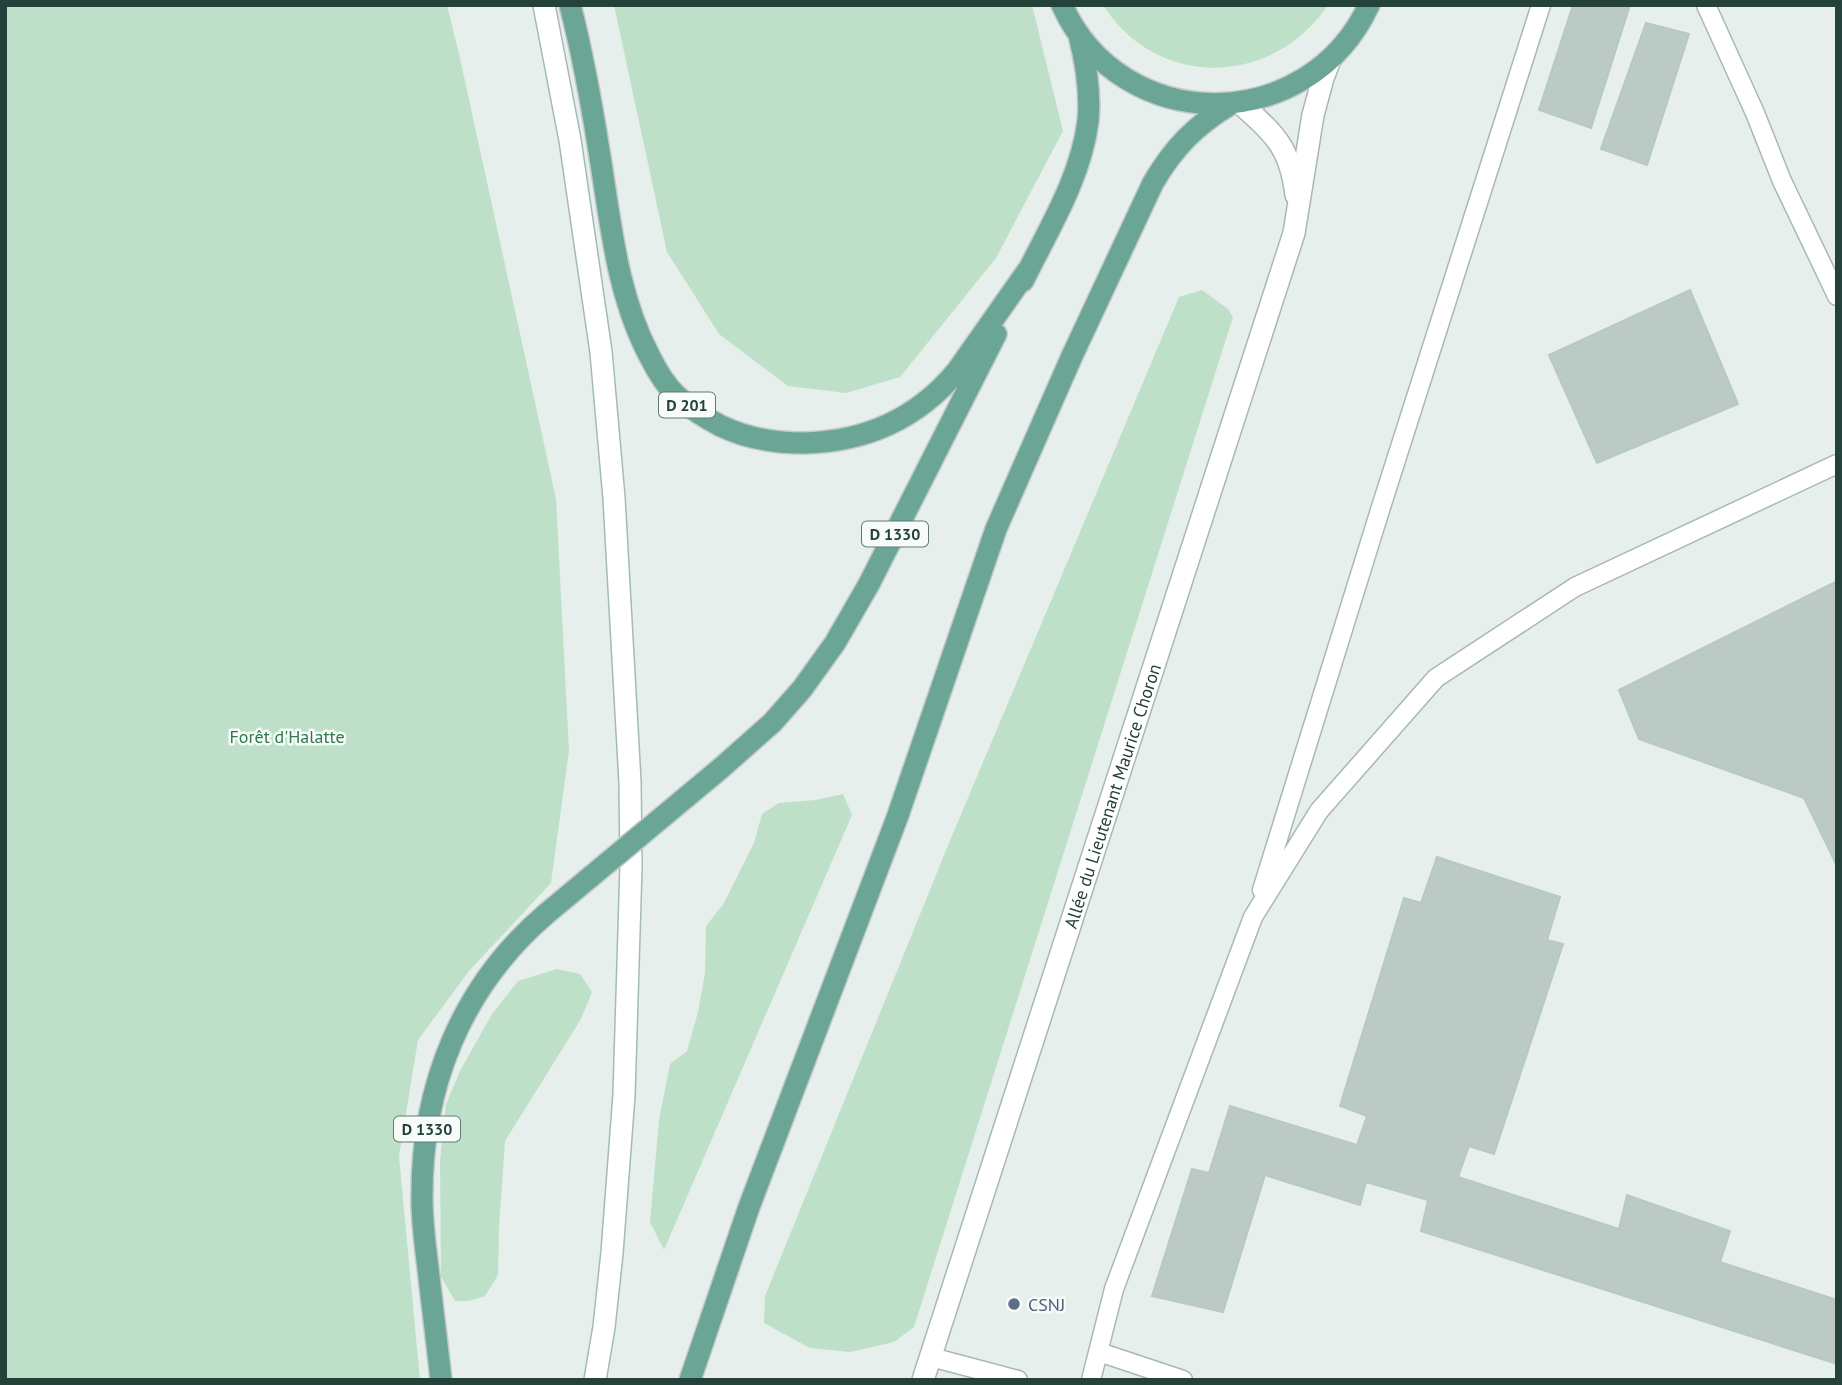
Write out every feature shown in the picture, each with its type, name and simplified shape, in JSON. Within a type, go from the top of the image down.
[{"type":"main road","name":"D 201","points":[[570,5],[590,100],[614,249],[630,314],[640,340],[663,381],[675,395],[709,420],[743,435],[789,443],[839,440],[881,429],[926,404],[945,386],[1028,270]]},
{"type":"main road","points":[[1062,5],[1079,35],[1093,51],[1109,66],[1146,90],[1188,102],[1236,103],[1268,96],[1307,78],[1330,60],[1357,27],[1369,5]]},
{"type":"main road","name":"D 1330","points":[[441,1380],[422,1200],[424,1149],[433,1100],[446,1055],[465,1013],[509,949],[523,934],[772,723],[802,689],[851,617],[951,425],[1068,188],[1080,157],[1088,119],[1088,80],[1079,35]]},
{"type":"main road","points":[[690,1380],[749,1207],[901,807],[1005,507],[1153,183],[1188,135],[1200,124],[1236,103]]},
{"type":"street","points":[[544,5],[578,187],[601,352],[614,498],[628,733],[631,866],[626,1048],[618,1191],[601,1380]]},
{"type":"street","name":"Allée du Lieutenant Maurice Choron","points":[[923,1380],[1290,247],[1313,115],[1322,78],[1330,60]]},
{"type":"street","name":"Allée du Lieutenant Maurice Choron","points":[[1236,103],[1272,132],[1284,151],[1294,183],[1298,211]]},
{"type":"street","points":[[595,1380],[604,1327]]},
{"type":"lane","points":[[1091,1380],[1114,1289],[1253,917],[1376,520],[1541,5]]},
{"type":"lane","points":[[1706,5],[1755,113],[1782,181],[1837,296]]},
{"type":"lane","points":[[1253,917],[1319,811],[1436,678],[1575,587],[1837,464]]},
{"type":"lane","points":[[1099,1352],[1183,1380]]},
{"type":"lane","points":[[931,1357],[1018,1380]]},
{"type":"green space","name":"Forêt d'Halatte","points":[[5,5],[447,5],[556,499],[569,751],[551,883],[469,971],[418,1040],[399,1156],[420,1380],[5,1380]]},
{"type":"green space","points":[[614,5],[1032,5],[1063,131],[996,258],[900,377],[846,393],[788,386],[719,334],[667,252]]},
{"type":"green space","points":[[1103,5],[1328,5],[1305,32],[1277,52],[1247,63],[1215,68],[1183,64],[1153,52],[1126,33]]},
{"type":"green space","points":[[1202,290],[1228,309],[1233,317],[914,1327],[894,1342],[850,1352],[810,1348],[764,1323],[765,1296],[949,843],[1179,297]]},
{"type":"green space","points":[[843,794],[852,815],[664,1250],[650,1222],[659,1120],[670,1064],[687,1051],[698,1012],[705,973],[706,926],[724,903],[754,843],[762,814],[779,803],[816,800]]},
{"type":"green space","points":[[557,969],[580,974],[592,992],[581,1019],[505,1141],[498,1275],[485,1296],[469,1301],[455,1301],[441,1277],[440,1160],[446,1104],[460,1071],[492,1014],[518,981]]},
{"type":"building","points":[[1573,5],[1630,5],[1591,128],[1539,110]]},
{"type":"building","points":[[1646,23],[1689,34],[1647,165],[1601,149]]},
{"type":"building","points":[[1690,290],[1738,404],[1597,463],[1549,355]]},
{"type":"building","points":[[1837,581],[1837,866],[1804,798],[1639,739],[1619,690]]},
{"type":"building","points":[[1437,857],[1560,897],[1547,940],[1563,944],[1494,1154],[1469,1146],[1458,1177],[1619,1229],[1627,1195],[1730,1231],[1720,1262],[1837,1300],[1837,1364],[1421,1231],[1428,1200],[1366,1182],[1360,1205],[1265,1175],[1223,1312],[1152,1296],[1192,1169],[1209,1173],[1230,1106],[1357,1145],[1367,1116],[1340,1106],[1404,898],[1421,903]]},
{"type":"place","name":"CSNJ","points":[[1014,1304]]}]
